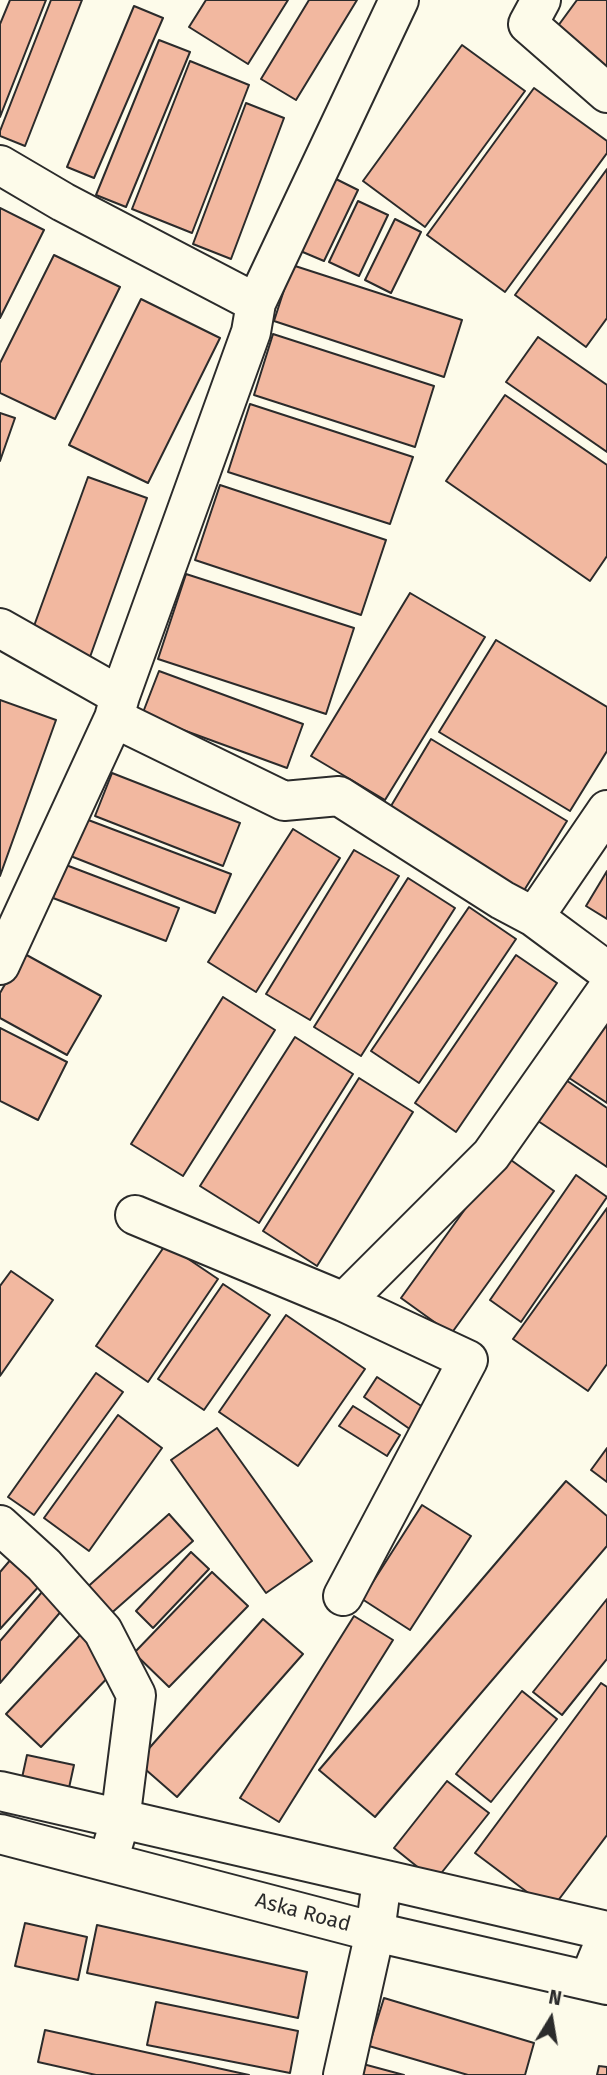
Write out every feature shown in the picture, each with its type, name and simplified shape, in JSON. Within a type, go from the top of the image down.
[{"type":"main road","points":[[0,965],[117,707],[251,332],[256,303],[399,0]]},
{"type":"main road","points":[[541,0],[528,24],[607,93]]},
{"type":"main road","points":[[0,165],[63,202],[256,303]]},
{"type":"main road","points":[[0,628],[117,707],[284,802],[339,796],[502,900],[534,917],[607,971]]},
{"type":"main road","points":[[534,917],[607,810]]},
{"type":"main road","points":[[344,1302],[491,1155],[607,990]]},
{"type":"main road","points":[[135,1215],[344,1302],[468,1360],[343,1597]]},
{"type":"main road","points":[[0,1525],[44,1565],[103,1631],[136,1695],[120,1821],[108,1861]]},
{"type":"main road","points":[[0,1791],[120,1821],[607,1931]]},
{"type":"main road","name":"Aska Road","points":[[0,1834],[375,1932],[598,1982]]},
{"type":"main road","points":[[343,2075],[375,1932],[382,1880]]},
{"type":"main road","points":[[598,1982],[607,1936]]},
{"type":"building","points":[[10,0],[46,0],[0,117],[0,24]]},
{"type":"building","points":[[51,0],[82,0],[25,146],[0,136],[0,131]]},
{"type":"building","points":[[206,0],[288,0],[248,64],[189,27]]},
{"type":"building","points":[[309,0],[357,0],[296,100],[261,79]]},
{"type":"building","points":[[577,0],[607,0],[607,67],[555,30]]},
{"type":"building","points":[[134,6],[163,18],[94,178],[67,167]]},
{"type":"building","points":[[159,40],[190,52],[126,207],[96,195]]},
{"type":"building","points":[[462,45],[525,91],[425,227],[363,181]]},
{"type":"building","points":[[190,61],[249,85],[192,233],[132,209]]},
{"type":"building","points":[[534,88],[607,141],[607,153],[505,292],[427,235]]},
{"type":"building","points":[[246,103],[284,118],[231,259],[193,244]]},
{"type":"building","points":[[607,169],[607,318],[586,347],[515,295]]},
{"type":"building","points":[[332,177],[358,190],[324,261],[298,250]]},
{"type":"building","points":[[358,201],[388,215],[359,276],[329,262]]},
{"type":"building","points":[[0,208],[44,230],[0,318]]},
{"type":"building","points":[[395,219],[421,232],[391,293],[365,280]]},
{"type":"building","points":[[54,255],[120,287],[55,419],[0,393],[0,363]]},
{"type":"building","points":[[292,265],[462,320],[444,377],[274,321]]},
{"type":"building","points":[[141,299],[220,338],[148,483],[69,445]]},
{"type":"building","points":[[273,334],[434,386],[415,447],[254,395]]},
{"type":"building","points":[[538,337],[607,385],[607,452],[506,382]]},
{"type":"building","points":[[505,395],[607,465],[607,556],[590,581],[446,481]]},
{"type":"building","points":[[250,404],[413,457],[390,524],[228,472]]},
{"type":"building","points":[[0,413],[15,418],[0,461]]},
{"type":"building","points":[[88,477],[147,498],[90,657],[30,637]]},
{"type":"building","points":[[220,485],[386,540],[361,615],[195,560]]},
{"type":"building","points":[[186,574],[354,628],[326,714],[158,659]]},
{"type":"building","points":[[410,593],[485,637],[385,800],[311,756]]},
{"type":"building","points":[[496,640],[607,707],[607,751],[570,811],[439,732]]},
{"type":"building","points":[[159,671],[303,724],[287,768],[142,715]]},
{"type":"building","points":[[0,700],[56,720],[0,876]]},
{"type":"building","points":[[431,739],[567,821],[520,897],[385,816]]},
{"type":"building","points":[[112,773],[240,823],[223,866],[95,816]]},
{"type":"building","points":[[83,818],[231,874],[215,913],[68,855]]},
{"type":"building","points":[[293,829],[340,858],[256,992],[208,962]]},
{"type":"building","points":[[354,850],[399,876],[310,1020],[266,994]]},
{"type":"building","points":[[66,865],[179,908],[166,941],[53,898]]},
{"type":"building","points":[[607,871],[607,919],[586,906]]},
{"type":"building","points":[[408,878],[455,908],[361,1056],[314,1027]]},
{"type":"building","points":[[469,907],[516,939],[419,1083],[371,1051]]},
{"type":"building","points":[[23,953],[101,996],[67,1055],[0,1018],[0,993]]},
{"type":"building","points":[[516,955],[557,983],[456,1132],[415,1103]]},
{"type":"building","points":[[223,997],[275,1030],[183,1176],[131,1144]]},
{"type":"building","points":[[607,1002],[607,1103],[560,1072]]},
{"type":"building","points":[[0,1028],[67,1062],[38,1120],[0,1101]]},
{"type":"building","points":[[295,1037],[353,1074],[259,1223],[200,1186]]},
{"type":"building","points":[[560,1076],[607,1108],[607,1167],[532,1117]]},
{"type":"building","points":[[359,1078],[413,1112],[317,1266],[263,1231]]},
{"type":"building","points":[[504,1155],[554,1191],[451,1334],[401,1298]]},
{"type":"building","points":[[576,1175],[607,1197],[521,1322],[490,1300]]},
{"type":"building","points":[[607,1208],[607,1364],[588,1391],[513,1339]]},
{"type":"building","points":[[166,1244],[218,1279],[148,1382],[96,1346]]},
{"type":"building","points":[[11,1271],[53,1300],[0,1376],[0,1286]]},
{"type":"building","points":[[223,1284],[270,1315],[204,1410],[158,1379]]},
{"type":"building","points":[[286,1315],[365,1369],[298,1466],[219,1412]]},
{"type":"building","points":[[96,1373],[123,1392],[34,1515],[8,1497]]},
{"type":"building","points":[[377,1377],[429,1411],[414,1432],[364,1397]]},
{"type":"building","points":[[353,1406],[400,1435],[387,1456],[339,1426]]},
{"type":"building","points":[[118,1415],[162,1448],[89,1551],[44,1518]]},
{"type":"building","points":[[217,1428],[312,1561],[266,1593],[171,1460]]},
{"type":"building","points":[[607,1448],[607,1482],[591,1470]]},
{"type":"building","points":[[566,1481],[607,1516],[607,1546],[375,1817],[319,1770]]},
{"type":"building","points":[[422,1505],[471,1536],[410,1630],[362,1599]]},
{"type":"building","points":[[169,1514],[193,1541],[107,1617],[83,1591]]},
{"type":"building","points":[[191,1552],[209,1569],[153,1628],[136,1611]]},
{"type":"building","points":[[12,1558],[41,1584],[0,1629],[0,1572]]},
{"type":"building","points":[[212,1572],[248,1606],[169,1687],[134,1653]]},
{"type":"building","points":[[42,1592],[63,1609],[0,1683],[0,1641]]},
{"type":"building","points":[[607,1599],[607,1659],[562,1715],[533,1692]]},
{"type":"building","points":[[354,1616],[393,1640],[279,1822],[240,1798]]},
{"type":"building","points":[[263,1619],[303,1654],[177,1797],[137,1762]]},
{"type":"building","points":[[80,1635],[116,1669],[41,1747],[6,1714]]},
{"type":"building","points":[[601,1683],[607,1687],[607,1835],[551,1910],[475,1853]]},
{"type":"building","points":[[522,1691],[557,1719],[491,1802],[456,1774]]},
{"type":"building","points":[[27,1755],[74,1765],[67,1797],[20,1787]]},
{"type":"building","points":[[447,1781],[489,1813],[435,1881],[394,1848]]},
{"type":"building","points":[[25,1923],[87,1937],[78,1980],[15,1966]]},
{"type":"building","points":[[97,1925],[307,1972],[298,2018],[87,1973]]},
{"type":"building","points":[[384,1998],[534,2043],[525,2075],[468,2075],[369,2046]]},
{"type":"building","points":[[156,2002],[298,2031],[290,2073],[147,2045]]},
{"type":"building","points":[[45,2030],[249,2075],[96,2075],[38,2062]]},
{"type":"building","points":[[363,2064],[404,2075],[360,2075]]},
{"type":"building","points":[[599,2066],[607,2067],[607,2075],[597,2075]]}]
